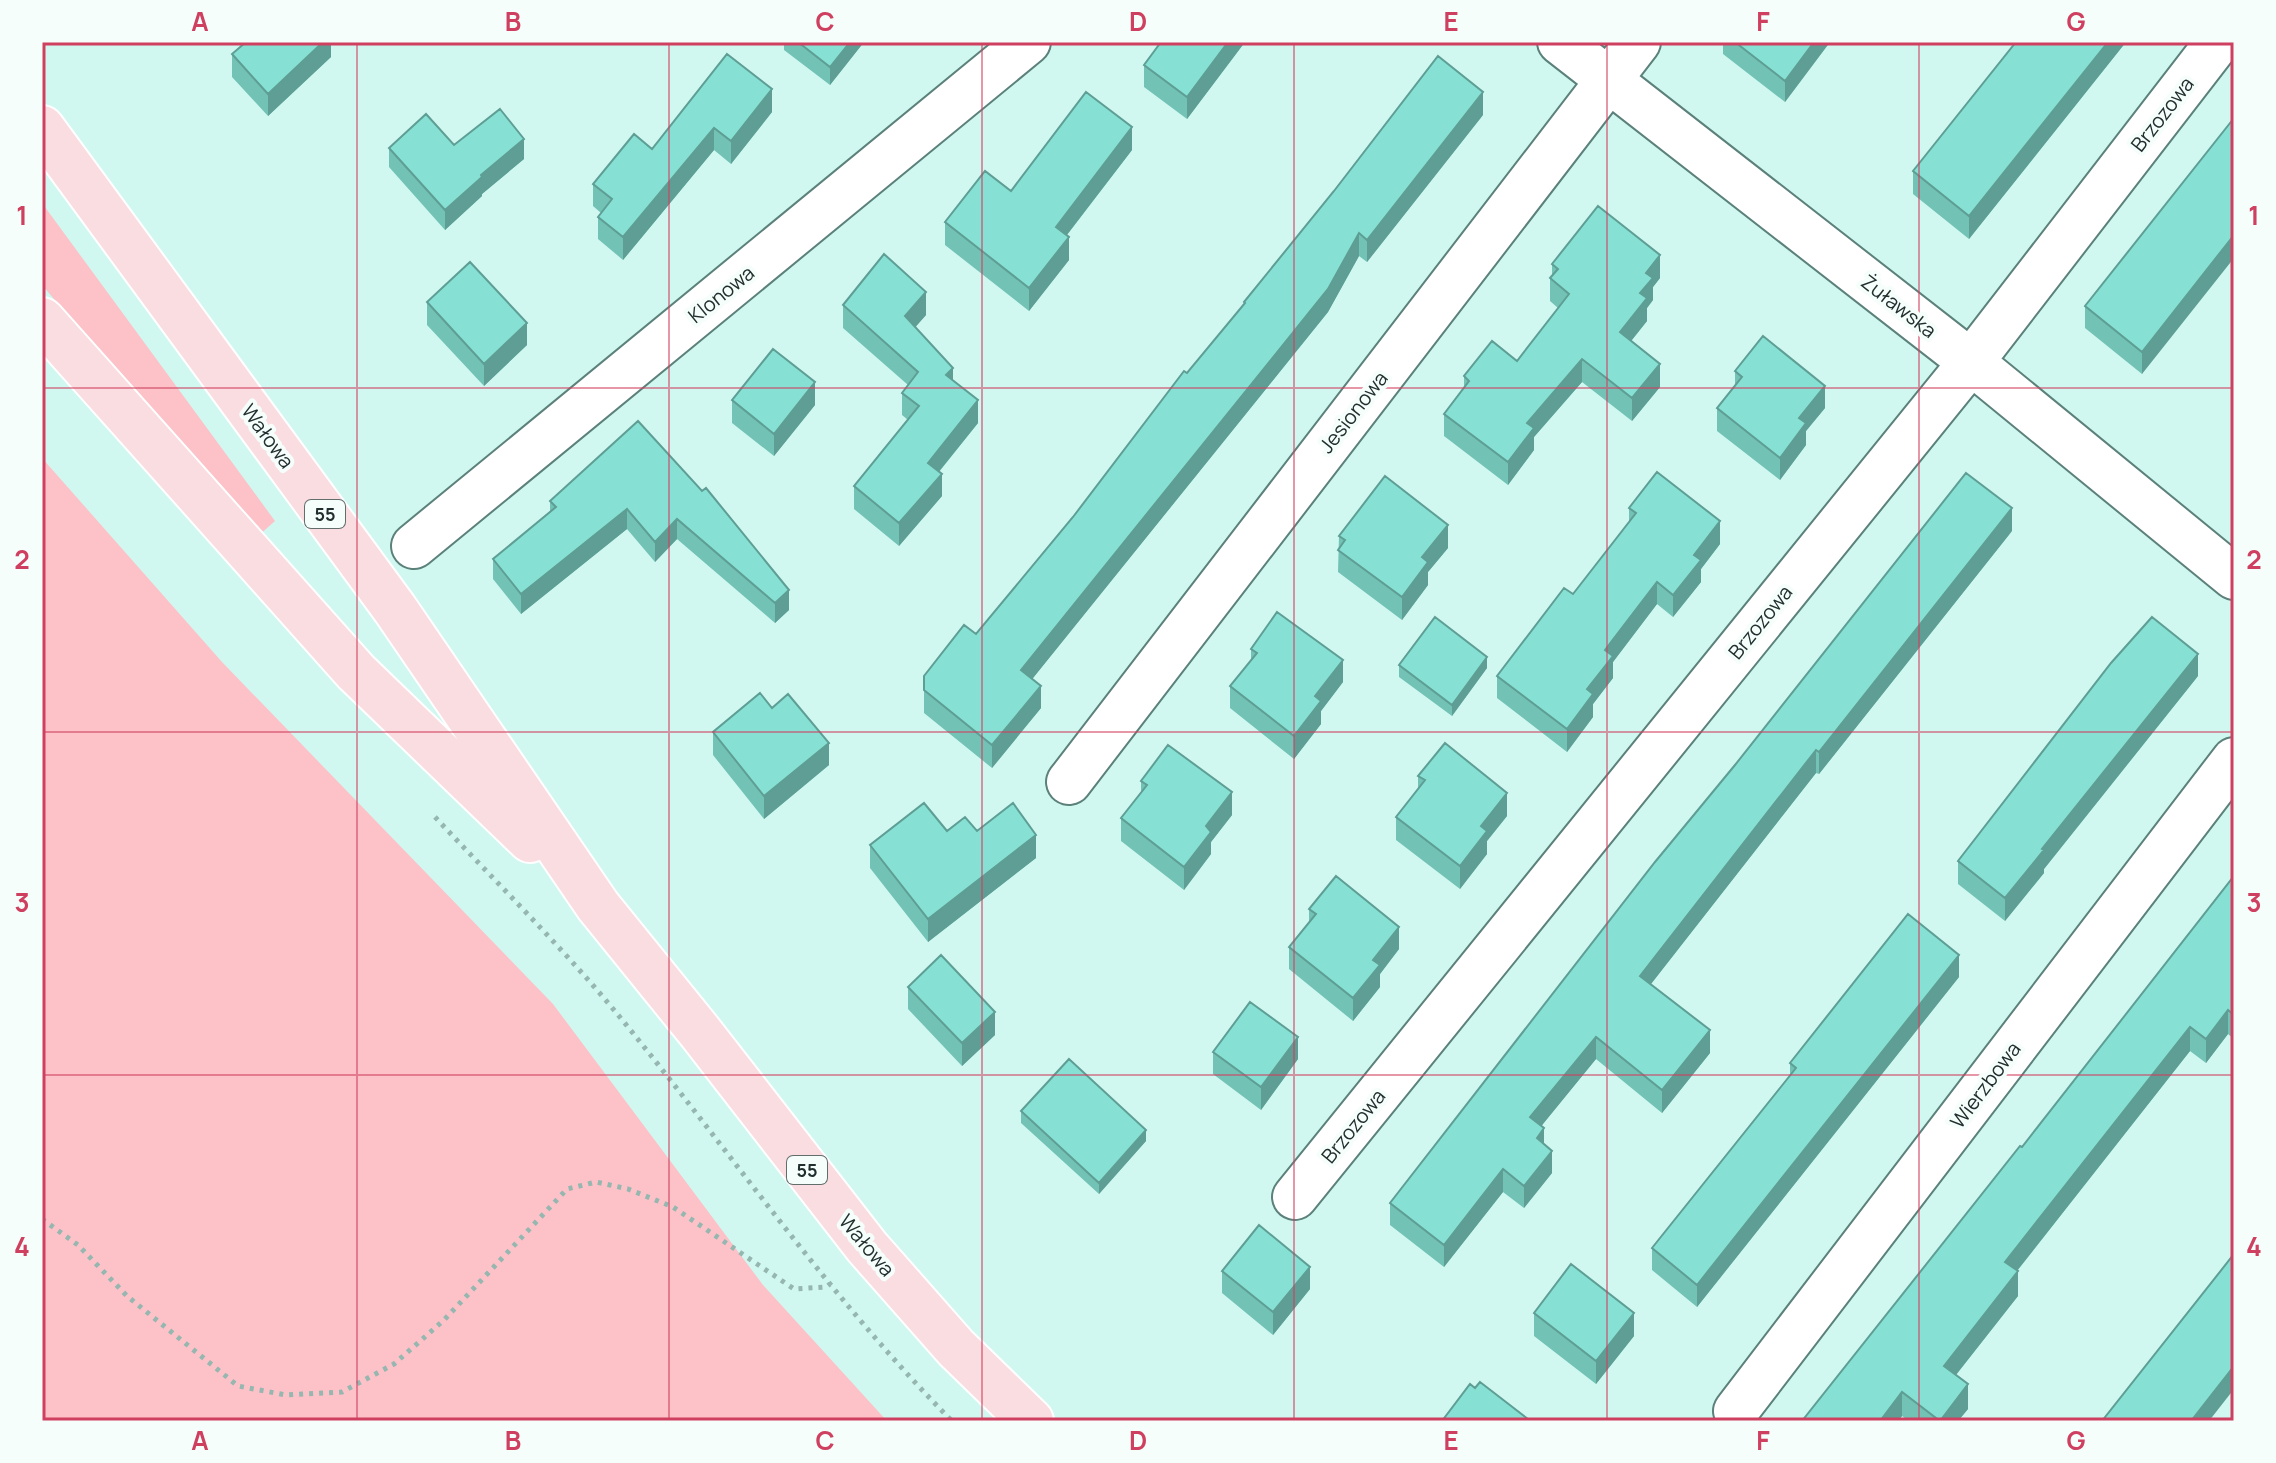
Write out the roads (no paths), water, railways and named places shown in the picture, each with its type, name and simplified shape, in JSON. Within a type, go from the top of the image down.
[{"type":"main road","name":"Wałowa","points":[[42,128],[395,609],[598,906],[867,1247],[956,1348],[1031,1421]]},
{"type":"main road","name":"Wałowa","points":[[42,320],[356,672],[598,906]]},
{"type":"street","name":"Klonowa","points":[[414,546],[1028,42]]},
{"type":"street","name":"Żuławska","points":[[1560,42],[1971,362],[2234,577]]},
{"type":"street","name":"Jesionowa","points":[[1069,782],[1638,42]]},
{"type":"street","name":"Brzozowa","points":[[1295,1197],[1971,362],[2218,42]]},
{"type":"street","name":"Wierzbowa","points":[[1736,1411],[2234,760]]}]
